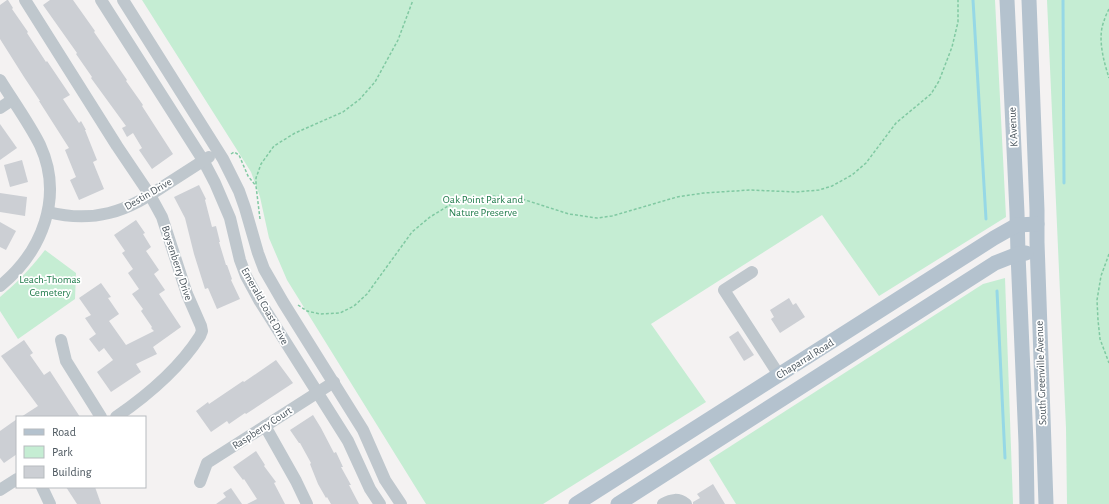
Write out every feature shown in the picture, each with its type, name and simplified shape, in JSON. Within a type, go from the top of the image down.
[{"type":"main road","name":"K Avenue","points":[[1007,0],[1018,254]]},
{"type":"main road","name":"K Avenue","points":[[1029,0],[1037,247]]},
{"type":"main road","name":"Chaparral Road","points":[[576,504],[598,498],[779,375],[988,242],[1017,225],[1037,224]]},
{"type":"main road","name":"Chaparral Road","points":[[618,504],[995,263],[1037,247]]},
{"type":"main road","name":"South Greenville Avenue","points":[[1037,247],[1046,504]]},
{"type":"main road","name":"South Greenville Avenue","points":[[1018,254],[1027,504]]},
{"type":"main road","points":[[779,375],[790,394]]},
{"type":"main road","points":[[1026,443],[1044,442]]},
{"type":"street","name":"Boysenberry Drive","points":[[25,0],[117,146],[150,195],[162,217],[187,294],[201,326],[202,331],[200,336],[187,354],[165,378],[141,399],[117,416]]},
{"type":"street","name":"Emerald Coast Drive","points":[[102,0],[203,160],[230,218],[240,260],[246,276],[259,300],[348,441],[370,489],[380,504]]},
{"type":"street","name":"Emerald Coast Drive","points":[[123,0],[218,151],[241,196],[264,269],[363,430],[385,480],[401,504]]},
{"type":"street","points":[[0,80],[44,155],[50,186],[48,212],[41,233],[31,252],[17,270],[0,286]]},
{"type":"street","points":[[0,108],[12,100]]},
{"type":"street","name":"Destin Drive","points":[[48,212],[79,217],[99,215],[119,210],[150,195],[218,151]]},
{"type":"street","points":[[752,272],[724,290],[779,375]]},
{"type":"street","points":[[61,340],[66,361],[100,416]]},
{"type":"street","name":"Raspberry Court","points":[[200,482],[207,463],[334,382]]},
{"type":"street","points":[[265,426],[296,481],[307,504]]},
{"type":"street","points":[[0,490],[16,480]]},
{"type":"street","points":[[42,488],[50,504]]},
{"type":"street","points":[[663,504],[670,500],[679,500],[686,504]]},
{"type":"path","points":[[260,220],[256,178],[261,164],[274,146],[295,133],[343,112],[360,99],[375,82],[398,40],[413,0]]},
{"type":"path","points":[[298,305],[307,311],[320,314],[340,312],[354,306],[367,294],[412,232],[430,217],[453,202],[463,199],[493,196],[519,198],[569,214],[597,218],[612,216],[678,197],[704,193],[750,190],[796,192],[819,190],[832,186],[852,175],[866,163],[896,123],[931,94],[939,81],[952,46],[958,22],[958,0]]},
{"type":"path","points":[[1109,9],[1103,22],[1101,42],[1104,63],[1109,78]]},
{"type":"path","points":[[1109,254],[1100,276],[1097,300],[1100,339],[1109,362]]},
{"type":"green space","name":"Oak Point Park and Nature Preserve","points":[[142,0],[995,0],[1006,217],[879,296],[822,215],[651,324],[706,402],[543,504],[426,504],[287,280],[269,238],[260,197],[251,172]]},
{"type":"green space","points":[[1047,0],[1109,0],[1109,504],[1067,504],[1066,428]]},
{"type":"green space","name":"Leach-Thomas Cemetery","points":[[45,250],[76,273],[75,299],[18,339],[0,311],[0,297],[24,275]]},
{"type":"green space","points":[[1005,278],[1013,504],[736,504],[709,460],[983,284]]},
{"type":"building","points":[[7,0],[46,62],[47,61],[70,95],[63,99],[79,123],[81,121],[86,130],[97,160],[93,162],[104,189],[79,200],[70,180],[76,177],[65,150],[69,148],[0,39],[0,5]]},
{"type":"building","points":[[50,0],[73,0],[127,80],[126,81],[143,105],[142,106],[173,154],[152,169],[139,150],[142,148],[133,133],[127,137],[122,128],[126,126],[91,78],[92,77],[76,54],[77,53],[43,5]]},
{"type":"building","points":[[0,124],[17,148],[0,160]]},
{"type":"building","points":[[22,160],[28,182],[10,187],[4,165]]},
{"type":"building","points":[[199,185],[206,199],[212,227],[216,226],[226,265],[240,299],[217,309],[208,288],[205,289],[185,218],[174,197]]},
{"type":"building","points":[[0,193],[27,197],[25,216],[0,212]]},
{"type":"building","points":[[136,220],[145,233],[143,234],[151,247],[146,251],[159,270],[154,274],[165,290],[159,294],[181,327],[153,347],[157,354],[136,364],[141,372],[111,392],[97,372],[113,360],[104,348],[99,352],[89,339],[96,334],[85,318],[91,315],[79,298],[101,283],[111,297],[108,298],[119,314],[109,321],[126,345],[154,331],[141,311],[143,309],[132,294],[139,289],[128,273],[133,269],[122,253],[125,251],[114,235]]},
{"type":"building","points":[[0,222],[16,231],[6,250],[0,247]]},
{"type":"building","points":[[789,298],[793,305],[796,303],[805,317],[780,333],[771,319],[774,317],[770,310]]},
{"type":"building","points":[[738,331],[754,355],[744,361],[729,337]]},
{"type":"building","points":[[24,340],[33,353],[30,355],[44,375],[50,371],[79,416],[23,416],[38,406],[1,356]]},
{"type":"building","points":[[276,360],[293,383],[246,414],[245,413],[229,424],[227,421],[211,432],[196,411],[208,402],[209,404],[243,381],[244,382]]},
{"type":"building","points":[[313,415],[334,453],[336,452],[343,467],[341,467],[359,504],[331,504],[318,484],[310,464],[311,463],[300,443],[290,430]]},
{"type":"building","points":[[16,420],[16,455],[4,463],[0,458],[0,431]]},
{"type":"building","points":[[256,451],[265,465],[264,466],[276,482],[274,483],[285,504],[247,504],[257,499],[244,479],[243,480],[233,467]]},
{"type":"building","points":[[713,484],[725,504],[693,504],[693,502],[700,498],[697,494]]},
{"type":"building","points":[[67,488],[95,488],[101,504],[77,504]]},
{"type":"building","points":[[231,488],[242,504],[216,504],[226,497],[223,493]]},
{"type":"waterway","points":[[973,0],[986,219]]},
{"type":"waterway","points":[[1063,0],[1064,183]]},
{"type":"waterway","points":[[997,291],[1005,458]]}]
